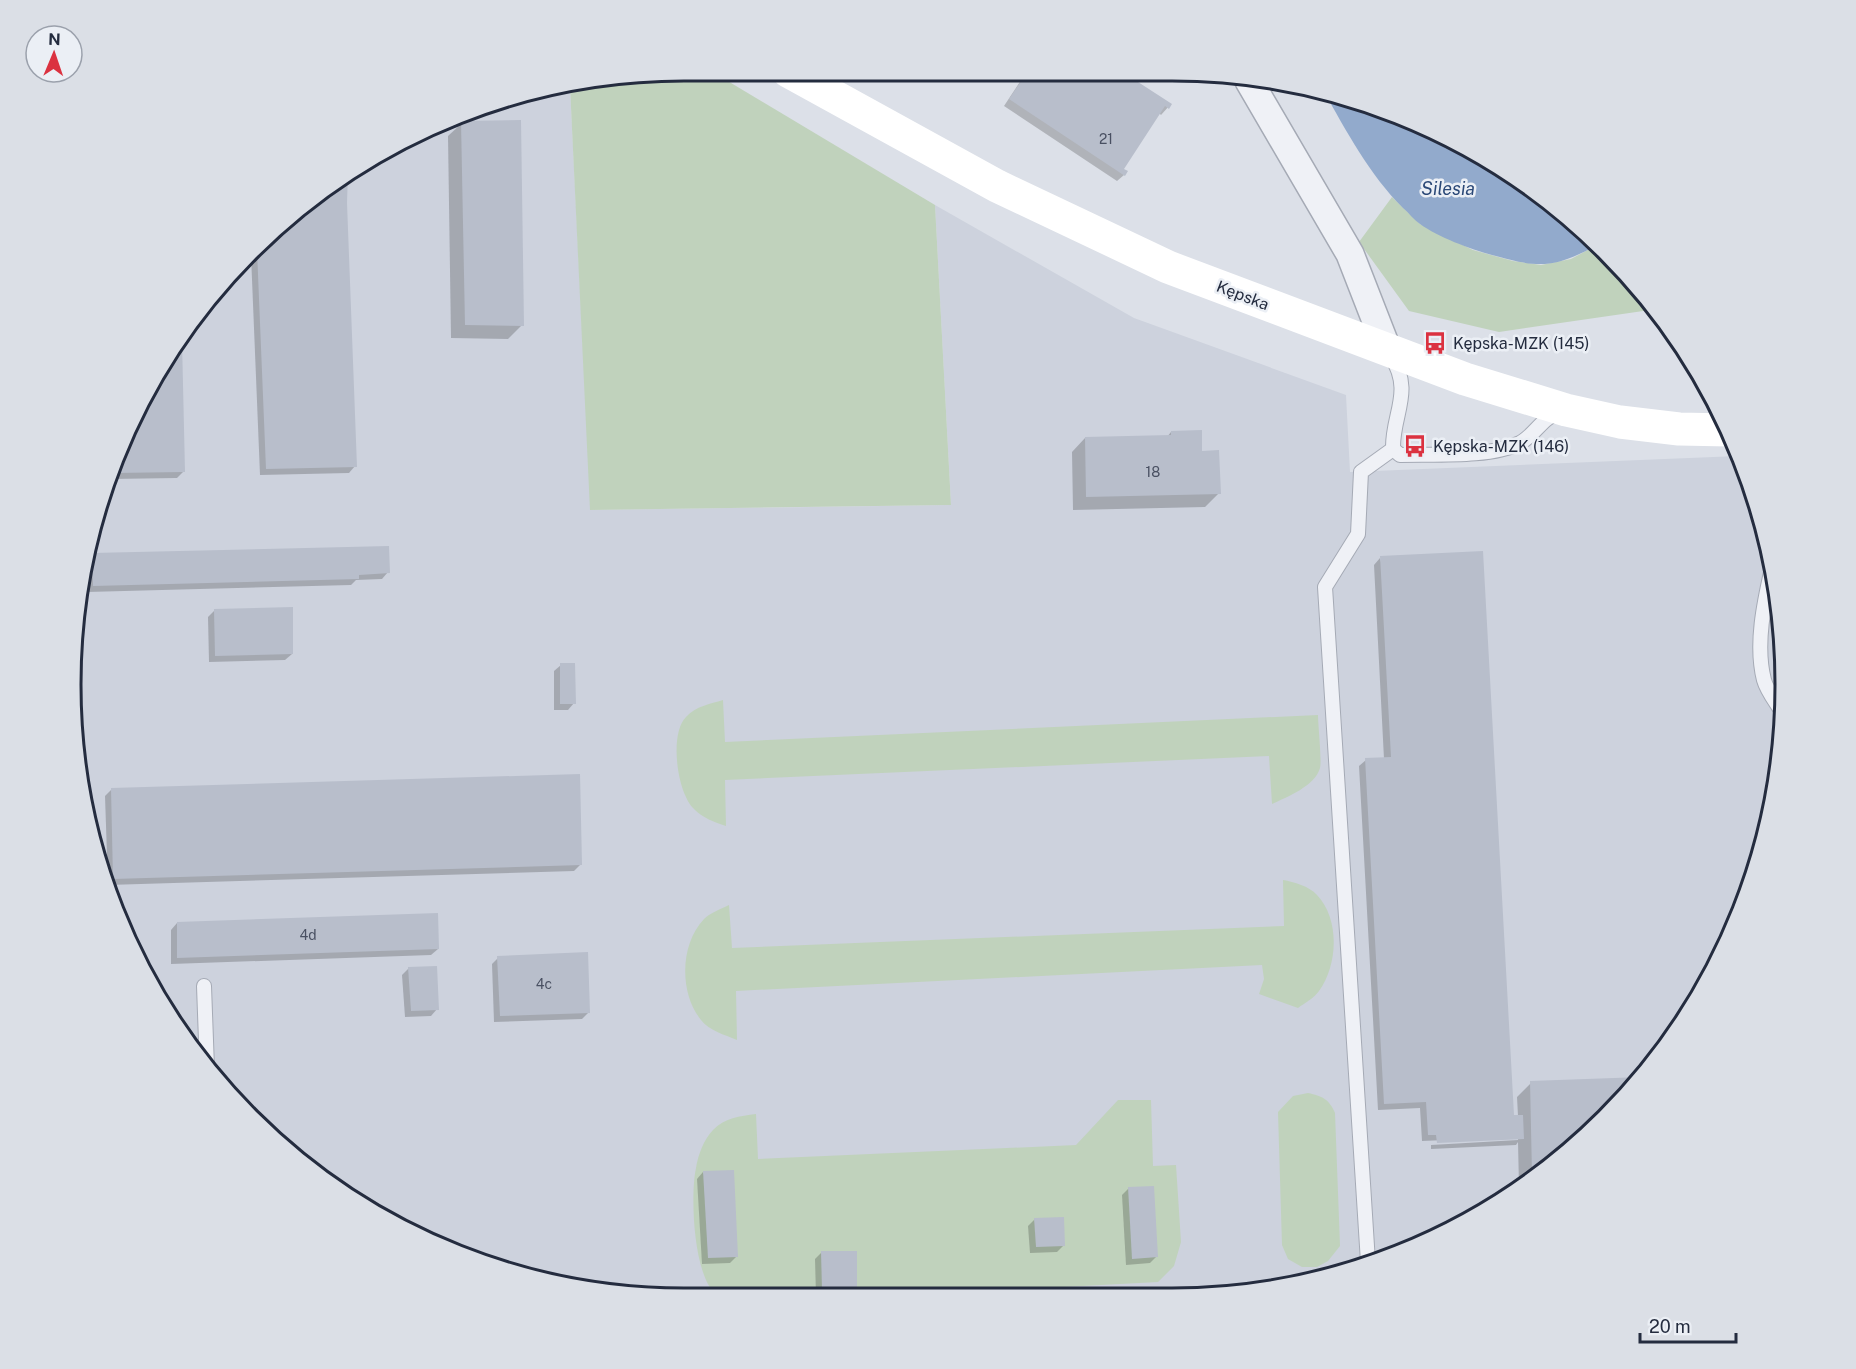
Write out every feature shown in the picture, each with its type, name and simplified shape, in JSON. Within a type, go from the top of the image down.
[{"type":"street","name":"Kępska","points":[[808,81],[998,186],[1168,267],[1466,379],[1566,410],[1620,422],[1679,429],[1718,430]]},
{"type":"street","points":[[1252,86],[1350,254],[1387,350]]},
{"type":"lane","points":[[1387,350],[1397,367],[1402,386],[1402,400],[1393,440],[1393,449],[1400,455],[1498,451],[1528,438],[1553,414],[1566,410]]},
{"type":"lane","points":[[1368,1255],[1325,586],[1358,534],[1361,472],[1393,449]]},
{"type":"lane","points":[[1767,589],[1761,644],[1764,681],[1775,699]]},
{"type":"lane","points":[[204,986],[206,1053]]},
{"type":"shaded area","points":[[570,92],[591,510],[951,505],[935,205],[1134,318],[1346,395],[1350,472],[1730,456],[1743,491],[1763,567],[1774,645],[1775,684],[1770,763],[1754,841],[1743,878],[1713,951],[1673,1020],[1650,1052],[1598,1111],[1539,1163],[1507,1186],[1438,1226],[1365,1256],[1289,1276],[1211,1287],[684,1288],[606,1283],[528,1267],[491,1256],[418,1226],[349,1186],[317,1163],[258,1111],[206,1052],[183,1020],[143,951],[113,878],[102,841],[86,763],[82,724],[82,645],[86,606],[102,528],[113,491],[143,418],[183,349],[206,317],[258,258],[287,231],[349,183],[383,162],[418,143],[491,113]]},
{"type":"green space","points":[[728,81],[935,205],[951,505],[590,510],[570,92],[645,82]]},
{"type":"green space","points":[[1392,197],[1420,224],[1473,250],[1513,261],[1541,265],[1571,259],[1589,249],[1645,311],[1499,332],[1409,311],[1359,242]]},
{"type":"green space","points":[[723,700],[725,742],[1318,715],[1320,768],[1307,785],[1272,804],[1269,756],[725,780],[726,826],[701,815],[694,809],[683,790],[677,763],[678,736],[686,717],[699,708]]},
{"type":"green space","points":[[1283,880],[1296,883],[1314,892],[1330,916],[1333,929],[1333,956],[1325,980],[1317,994],[1298,1008],[1259,994],[1264,979],[1262,965],[736,991],[737,1040],[704,1024],[694,1009],[686,983],[687,955],[696,929],[706,917],[729,905],[732,948],[1284,926]]},
{"type":"green space","points":[[1308,1093],[1324,1099],[1335,1113],[1340,1246],[1328,1261],[1317,1267],[1302,1267],[1288,1259],[1282,1245],[1278,1112],[1293,1096]]},
{"type":"green space","points":[[1118,1100],[1151,1100],[1153,1166],[1176,1165],[1181,1242],[1174,1266],[1158,1282],[1045,1288],[710,1288],[704,1274],[696,1237],[694,1181],[700,1153],[707,1138],[717,1126],[727,1120],[756,1114],[758,1159],[1076,1145]]},
{"type":"water","name":"Silesia","points":[[1330,103],[1402,127],[1473,162],[1539,206],[1589,249],[1569,259],[1534,264],[1508,259],[1445,238],[1427,229],[1403,208],[1359,152]]},
{"type":"building","points":[[1021,81],[1136,81],[1172,104],[1169,109],[1165,106],[1124,169],[1128,171],[1125,176],[1009,99]]},
{"type":"building","points":[[521,120],[524,326],[465,325],[461,124],[470,121]]},
{"type":"building","points":[[348,184],[357,467],[266,469],[257,259],[317,206]]},
{"type":"building","points":[[182,350],[185,472],[120,473],[143,418]]},
{"type":"building","points":[[1202,430],[1202,451],[1219,450],[1221,494],[1086,497],[1085,437],[1171,435],[1171,431]]},
{"type":"building","points":[[389,546],[390,573],[359,575],[359,579],[93,586],[93,570],[96,553]]},
{"type":"building","points":[[1483,551],[1514,1115],[1523,1115],[1524,1139],[1437,1143],[1436,1135],[1428,1135],[1426,1102],[1384,1104],[1365,758],[1391,757],[1380,556]]},
{"type":"building","points":[[293,607],[293,654],[215,656],[214,609]]},
{"type":"building","points":[[560,663],[575,663],[576,704],[560,704]]},
{"type":"building","points":[[580,774],[582,865],[113,879],[111,788]]},
{"type":"building","points":[[438,913],[439,949],[177,958],[177,922]]},
{"type":"building","points":[[588,952],[590,1013],[500,1016],[497,956]]},
{"type":"building","points":[[437,966],[439,1010],[411,1011],[408,967]]},
{"type":"building","points":[[1629,1077],[1598,1111],[1532,1168],[1530,1081]]},
{"type":"building","points":[[734,1170],[738,1257],[708,1258],[703,1171]]},
{"type":"building","points":[[1154,1186],[1158,1257],[1132,1259],[1128,1187]]},
{"type":"building","points":[[1064,1217],[1065,1246],[1036,1247],[1034,1218]]},
{"type":"building","points":[[821,1251],[857,1251],[857,1288],[822,1288]]},
{"type":"place","name":"Kępska-MZK (145)","points":[[1435,343]]},
{"type":"place","name":"Kępska-MZK (146)","points":[[1415,446]]}]
